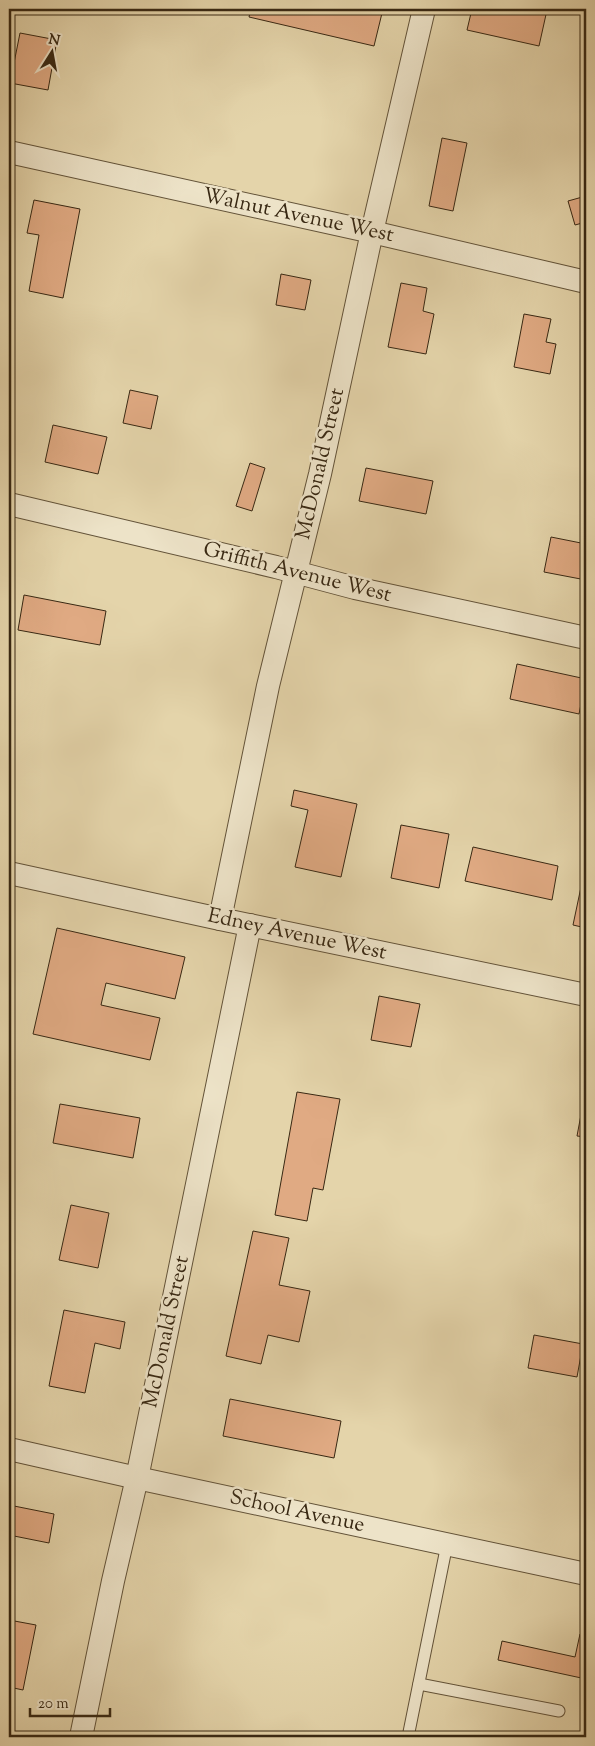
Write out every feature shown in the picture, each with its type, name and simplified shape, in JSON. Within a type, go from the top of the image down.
[{"type":"street","name":"McDonald Street","points":[[220,919],[268,686],[320,474],[372,232],[424,9]]},
{"type":"street","name":"Walnut Avenue West","points":[[9,152],[372,232],[586,282]]},
{"type":"street","name":"Griffith Avenue West","points":[[9,504],[355,588],[586,638]]},
{"type":"street","name":"Edney Avenue West","points":[[9,872],[220,919],[586,995]]},
{"type":"street","name":"McDonald Street","points":[[81,1737],[113,1581],[138,1478],[250,925]]},
{"type":"street","name":"School Avenue","points":[[9,1449],[586,1574]]},
{"type":"lane","points":[[408,1737],[447,1544]]},
{"type":"lane","points":[[419,1684],[559,1711]]},
{"type":"building","points":[[251,9],[383,9],[374,46],[249,17]]},
{"type":"building","points":[[472,9],[547,10],[539,46],[467,30]]},
{"type":"building","points":[[20,33],[57,40],[48,90],[10,83]]},
{"type":"building","points":[[442,138],[467,143],[453,211],[429,206]]},
{"type":"building","points":[[586,196],[586,222],[575,225],[568,201]]},
{"type":"building","points":[[34,200],[80,209],[63,298],[29,291],[39,235],[27,233]]},
{"type":"building","points":[[281,274],[311,280],[305,310],[276,305]]},
{"type":"building","points":[[401,283],[427,288],[423,311],[434,314],[426,354],[388,347]]},
{"type":"building","points":[[524,314],[551,319],[546,342],[556,344],[550,374],[514,367]]},
{"type":"building","points":[[130,390],[158,396],[151,429],[123,423]]},
{"type":"building","points":[[53,425],[107,437],[98,474],[45,462]]},
{"type":"building","points":[[250,463],[265,468],[252,511],[236,506]]},
{"type":"building","points":[[366,468],[433,481],[426,514],[359,501]]},
{"type":"building","points":[[551,537],[586,544],[586,580],[544,572]]},
{"type":"building","points":[[24,595],[106,611],[100,645],[18,630]]},
{"type":"building","points":[[517,664],[586,679],[579,714],[510,699]]},
{"type":"building","points":[[294,790],[357,804],[341,877],[295,867],[308,810],[291,806]]},
{"type":"building","points":[[401,825],[449,834],[439,888],[391,878]]},
{"type":"building","points":[[473,847],[558,866],[552,900],[465,881]]},
{"type":"building","points":[[586,869],[586,928],[573,925]]},
{"type":"building","points":[[57,928],[185,957],[175,999],[106,983],[101,1005],[160,1018],[150,1060],[33,1034]]},
{"type":"building","points":[[379,996],[420,1004],[411,1047],[371,1040]]},
{"type":"building","points":[[297,1092],[340,1099],[323,1190],[313,1188],[307,1221],[275,1215]]},
{"type":"building","points":[[60,1104],[140,1118],[133,1158],[53,1143]]},
{"type":"building","points":[[583,1104],[586,1105],[586,1137],[577,1136]]},
{"type":"building","points":[[71,1205],[109,1213],[98,1268],[59,1260]]},
{"type":"building","points":[[253,1231],[289,1238],[279,1285],[310,1291],[299,1342],[268,1335],[261,1364],[226,1356]]},
{"type":"building","points":[[64,1310],[125,1322],[120,1349],[95,1343],[85,1393],[49,1386]]},
{"type":"building","points":[[534,1335],[583,1344],[577,1377],[528,1368]]},
{"type":"building","points":[[230,1399],[341,1421],[334,1458],[223,1436]]},
{"type":"building","points":[[9,1505],[54,1514],[49,1543],[9,1535]]},
{"type":"building","points":[[9,1620],[36,1625],[23,1690],[9,1687]]},
{"type":"building","points":[[580,1634],[586,1635],[586,1679],[498,1660],[502,1641],[575,1657]]}]
